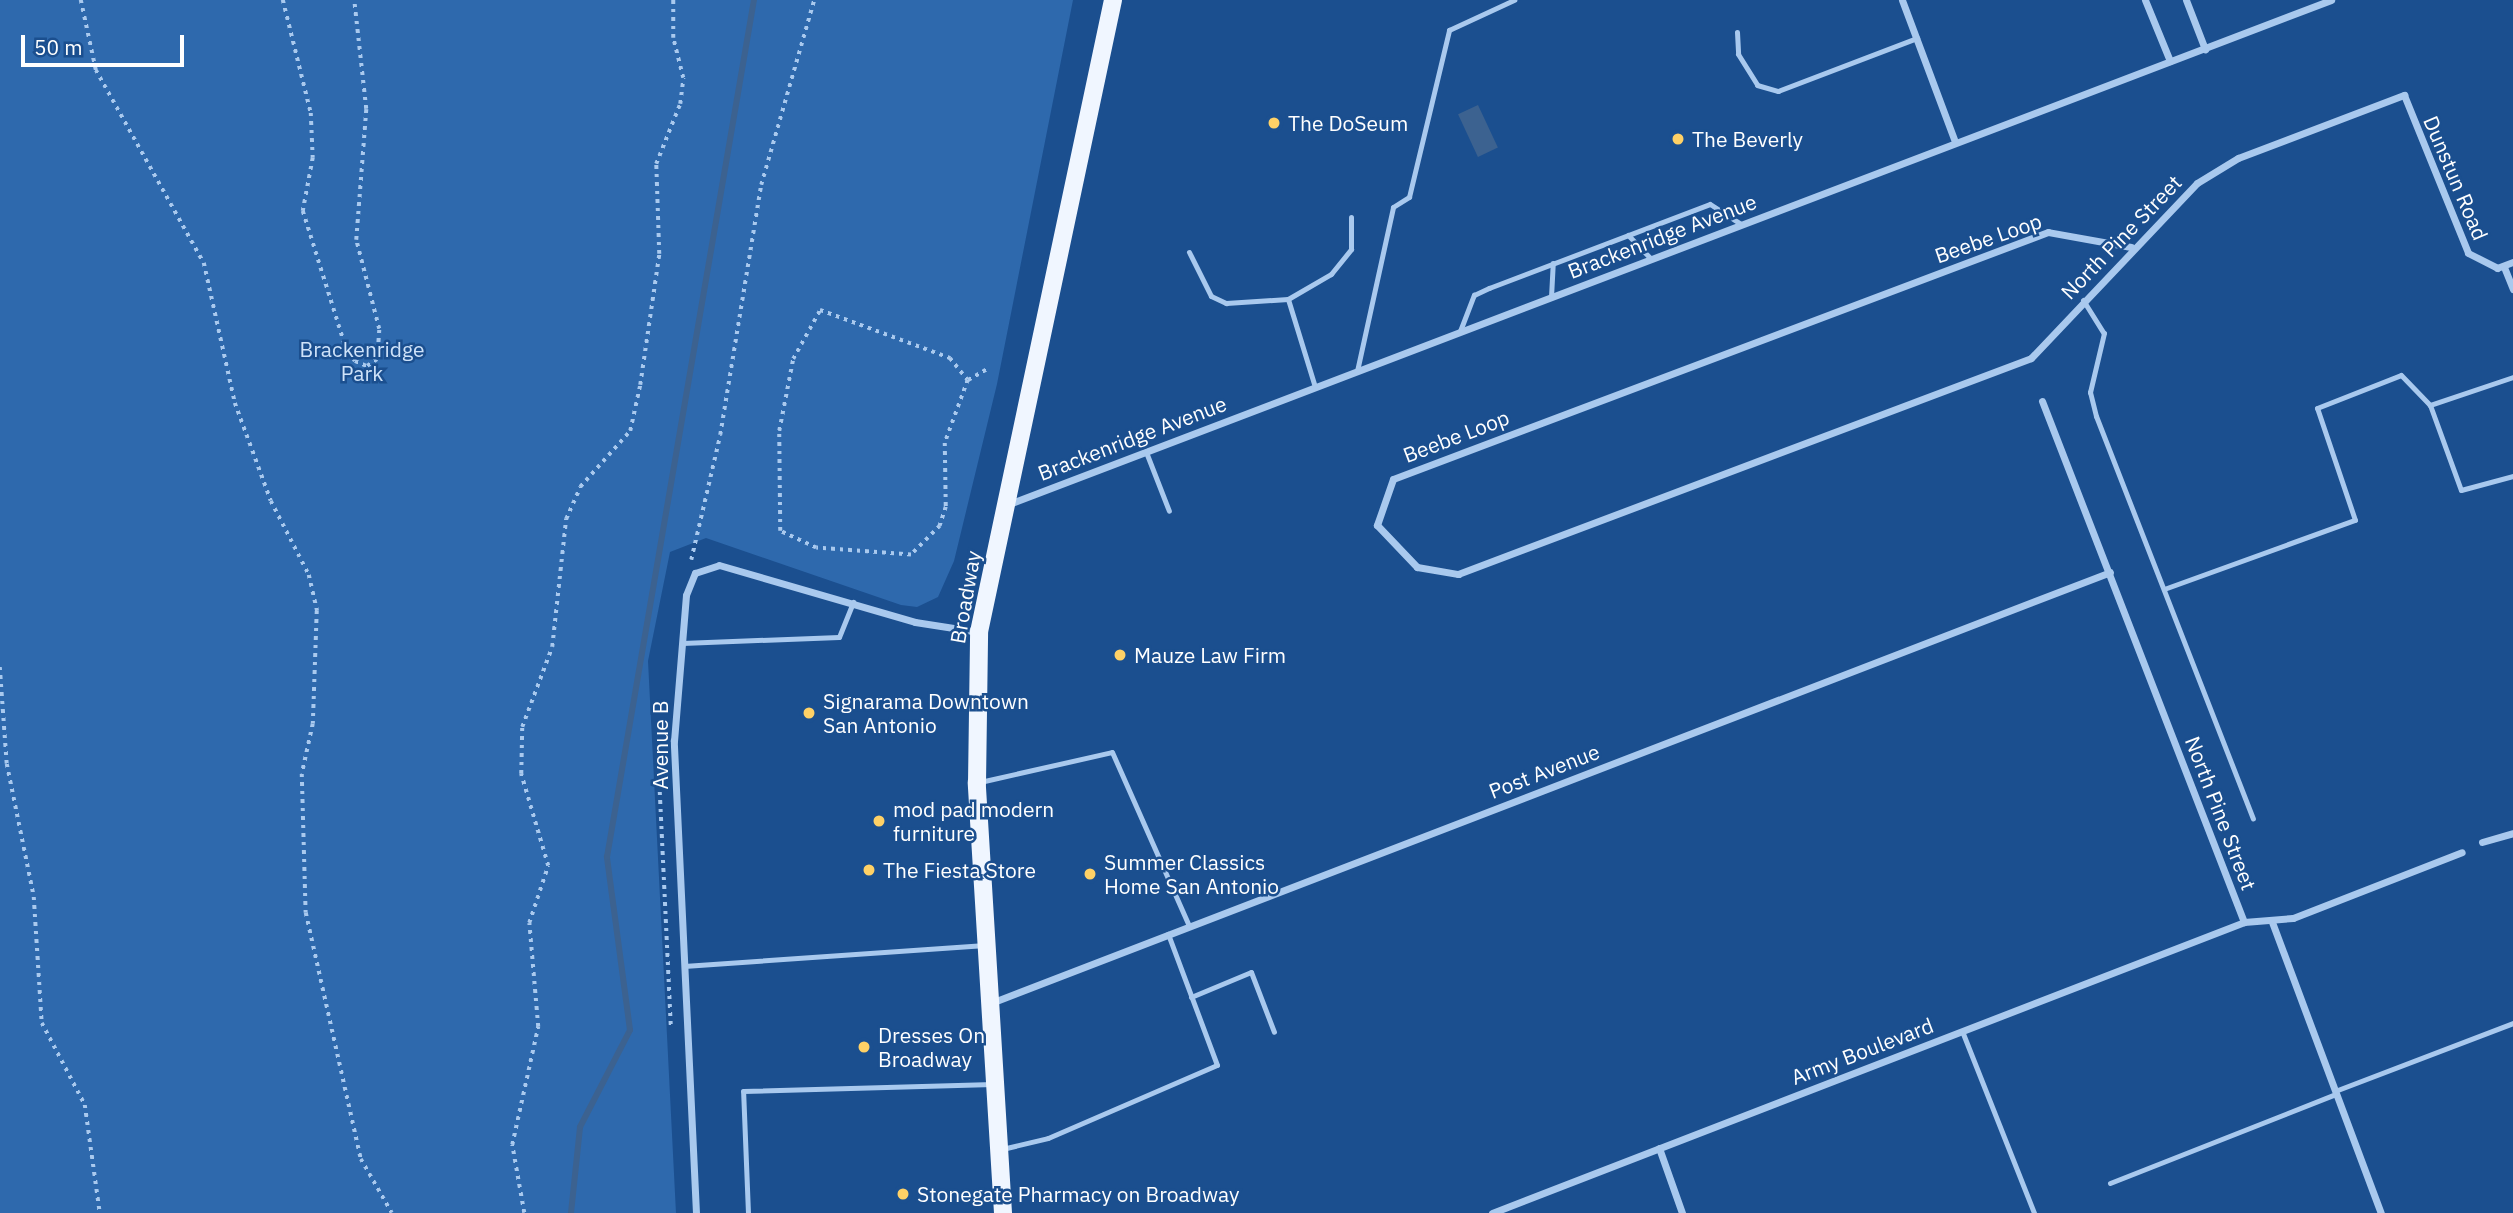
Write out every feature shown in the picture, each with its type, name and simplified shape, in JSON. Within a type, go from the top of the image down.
[{"type":"main road","name":"Broadway","points":[[1003,1213],[977,783],[979,632],[1113,0]]},
{"type":"street","points":[[1902,0],[1955,142]]},
{"type":"street","points":[[2145,0],[2170,61]]},
{"type":"street","points":[[2186,0],[2205,49]]},
{"type":"street","name":"Brackenridge Avenue","points":[[1006,505],[2330,0]]},
{"type":"street","name":"North Pine Street","points":[[2031,358],[2178,199],[2238,158],[2404,95]]},
{"type":"street","name":"Dunstun Road","points":[[2404,95],[2468,253],[2484,265],[2504,267]]},
{"type":"street","name":"Beebe Loop","points":[[2031,358],[1458,575],[1417,567],[1377,524],[1393,479],[2048,232],[2131,247]]},
{"type":"street","points":[[2513,262],[2504,267],[2513,289]]},
{"type":"street","name":"North Pine Street","points":[[2042,401],[2244,922],[2273,922]]},
{"type":"street","points":[[695,573],[719,565],[915,622],[979,632]]},
{"type":"street","name":"Post Avenue","points":[[990,1003],[2110,572]]},
{"type":"street","name":"Avenue B","points":[[695,573],[686,595],[674,741],[696,1213]]},
{"type":"street","points":[[2482,842],[2513,833]]},
{"type":"street","points":[[2381,1213],[2273,922],[2462,852]]},
{"type":"street","name":"Army Boulevard","points":[[1492,1213],[2244,922]]},
{"type":"street","points":[[1659,1148],[1682,1213]]},
{"type":"lane","points":[[1357,371],[1393,207],[1409,197],[1449,30],[1514,0]]},
{"type":"lane","points":[[1737,32],[1738,54],[1757,85],[1778,91],[1917,38]]},
{"type":"lane","points":[[1460,332],[1474,295],[1553,263],[1710,204],[1741,224]]},
{"type":"lane","points":[[1189,253],[1211,296],[1226,303],[1288,299],[1331,274],[1351,249],[1351,217]]},
{"type":"lane","points":[[1628,235],[1651,259]]},
{"type":"lane","points":[[1551,297],[1553,263]]},
{"type":"lane","points":[[1288,299],[1315,387]]},
{"type":"lane","points":[[2083,300],[2104,333],[2090,392],[2096,416],[2253,818]]},
{"type":"lane","points":[[2164,589],[2355,520],[2317,408],[2401,375],[2430,405],[2461,490],[2513,476]]},
{"type":"lane","points":[[2430,405],[2513,377]]},
{"type":"lane","points":[[1146,452],[1169,511]]},
{"type":"lane","points":[[682,643],[839,637],[853,602]]},
{"type":"lane","points":[[977,783],[1112,752],[1189,926]]},
{"type":"lane","points":[[999,1150],[1048,1138],[1217,1065],[1168,934]]},
{"type":"lane","points":[[684,966],[987,945]]},
{"type":"lane","points":[[1191,997],[1251,972],[1274,1032]]},
{"type":"lane","points":[[2110,1182],[2513,1023]]},
{"type":"lane","points":[[1962,1031],[2034,1213]]},
{"type":"lane","points":[[748,1213],[743,1091],[996,1083]]},
{"type":"path","points":[[81,0],[96,70],[204,263],[235,404],[271,501],[309,575],[317,611],[313,724],[302,774],[306,914],[361,1159],[392,1213]]},
{"type":"path","points":[[283,0],[311,113],[313,158],[303,211],[345,345],[355,361],[368,366],[377,359],[379,329],[356,240],[366,109],[354,0]]},
{"type":"path","points":[[524,1213],[512,1145],[538,1027],[529,923],[548,866],[520,774],[522,727],[552,647],[566,519],[580,487],[630,431],[635,408],[659,254],[656,164],[683,78],[673,38],[673,0]]},
{"type":"path","points":[[695,573],[690,556],[720,435],[746,258],[814,0]]},
{"type":"path","points":[[968,380],[940,354],[842,315],[820,310],[811,316],[793,359],[779,431],[780,531],[816,548],[911,555],[940,526],[946,507],[945,443],[968,380],[989,368]]},
{"type":"path","points":[[0,667],[7,764],[34,897],[41,1023],[85,1105],[100,1213]]},
{"type":"green space","name":"Brackenridge Park","points":[[0,0],[1073,0],[997,384],[954,561],[938,597],[917,607],[901,605],[706,538],[670,552],[648,661],[676,1213],[0,1213]]},
{"type":"shaded area","points":[[1478,105],[1498,148],[1478,157],[1458,114]]},
{"type":"waterway","points":[[571,1213],[580,1127],[630,1030],[607,857],[754,0]]},
{"type":"place","name":"The DoSeum","points":[[1274,123]]},
{"type":"place","name":"The Beverly","points":[[1678,139]]},
{"type":"place","name":"Mauze Law Firm","points":[[1120,655]]},
{"type":"place","name":"Signarama Downtown San Antonio","points":[[809,713]]},
{"type":"place","name":"mod pad modern furniture","points":[[879,821]]},
{"type":"place","name":"The Fiesta Store","points":[[869,870]]},
{"type":"place","name":"Summer Classics Home San Antonio","points":[[1090,874]]},
{"type":"place","name":"Dresses On Broadway","points":[[864,1047]]},
{"type":"place","name":"Stonegate Pharmacy on Broadway","points":[[903,1194]]}]
